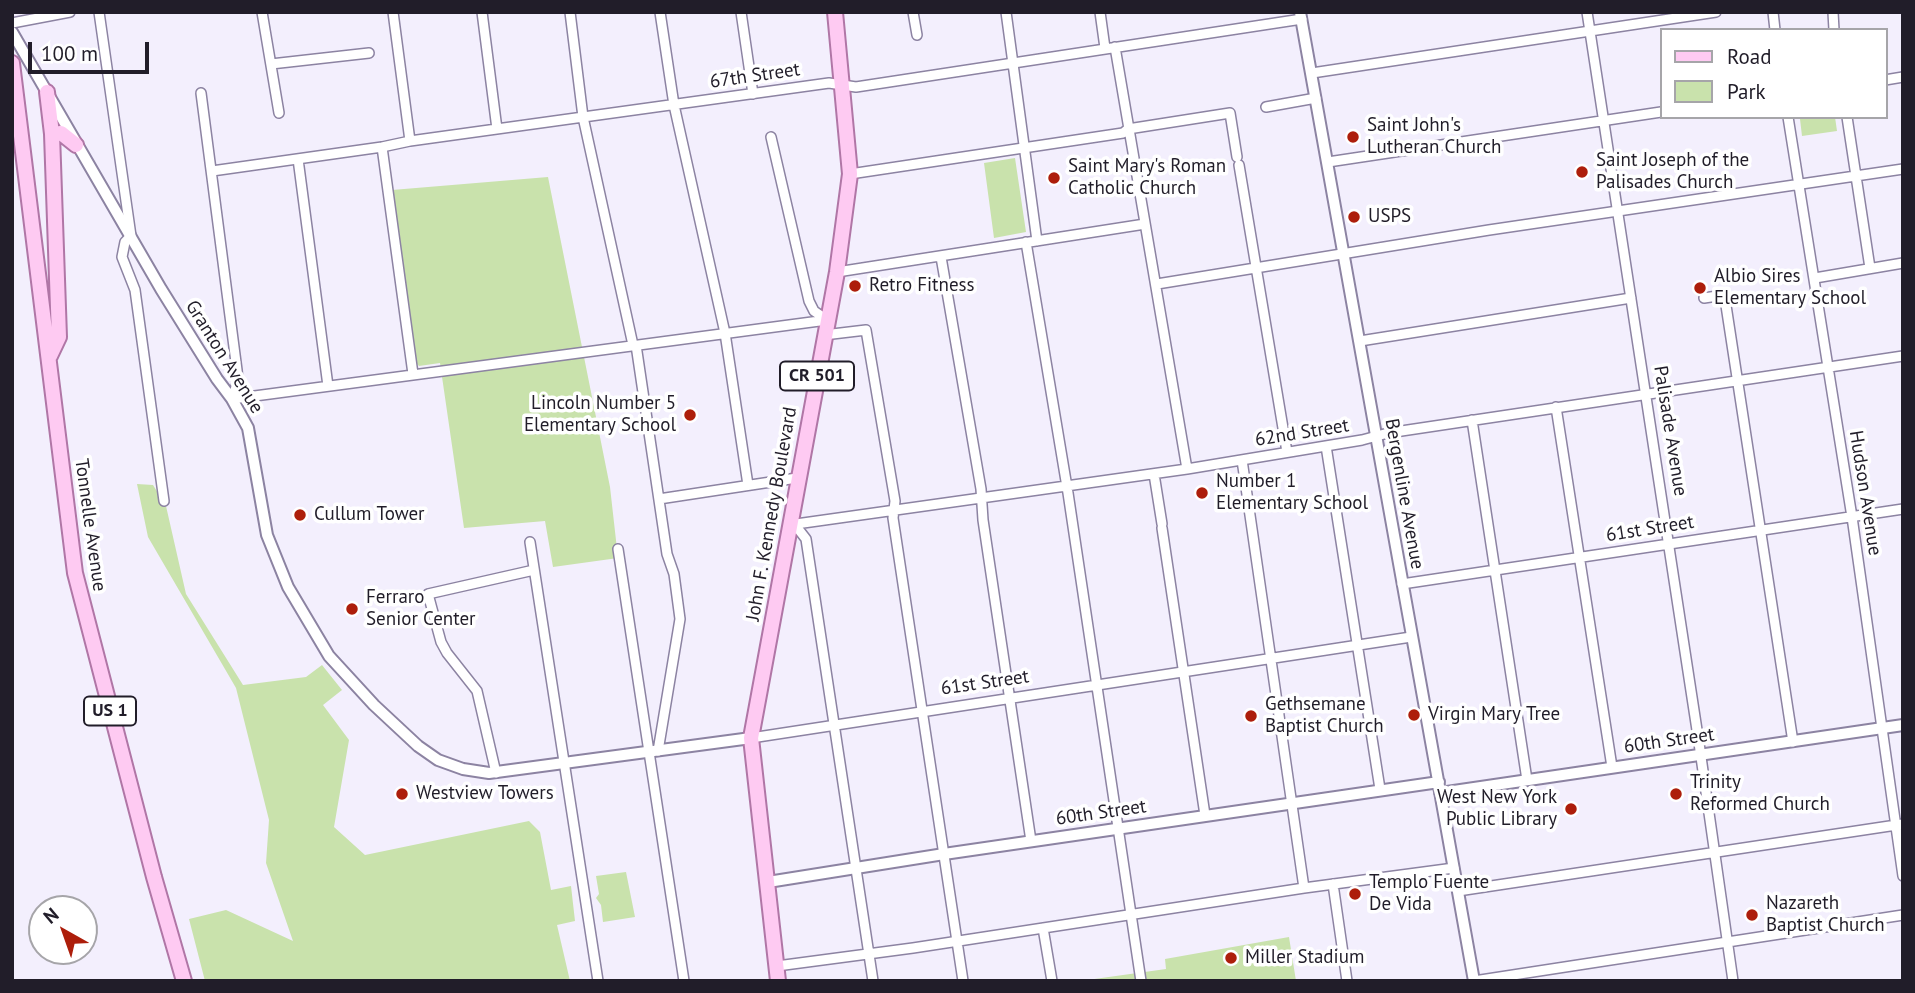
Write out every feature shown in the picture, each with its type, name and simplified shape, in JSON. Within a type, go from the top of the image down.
[{"type":"main road","name":"John F. Kennedy Boulevard","points":[[778,973],[751,738],[837,272],[850,174],[835,12]]},
{"type":"main road","name":"Tonnelle Avenue","points":[[12,63],[75,573],[153,877],[184,981]]},
{"type":"main road","points":[[47,92],[52,134],[59,337],[49,358]]},
{"type":"main road","points":[[52,134],[61,134],[76,145]]},
{"type":"street","points":[[12,23],[70,12]]},
{"type":"street","points":[[99,12],[131,236],[125,242],[122,257],[135,290],[164,501]]},
{"type":"street","points":[[262,12],[279,113]]},
{"type":"street","points":[[393,12],[410,141]]},
{"type":"street","points":[[482,12],[497,129]]},
{"type":"street","points":[[570,12],[583,117],[634,345],[680,619],[653,751]]},
{"type":"street","points":[[660,12],[674,105],[725,333],[748,485]]},
{"type":"street","points":[[741,12],[752,94]]},
{"type":"street","points":[[913,12],[917,35]]},
{"type":"street","points":[[1006,12],[1037,240]]},
{"type":"street","points":[[1100,12],[1128,130],[1188,469]]},
{"type":"street","name":"Palisade Avenue","points":[[1587,12],[1733,981]]},
{"type":"street","points":[[1311,72],[1716,12]]},
{"type":"street","name":"67th Street","points":[[212,171],[829,83],[856,87],[1301,16]]},
{"type":"street","name":"Bergenline Avenue","points":[[1301,16],[1474,981]]},
{"type":"street","name":"Granton Avenue","points":[[12,33],[76,145],[248,428],[267,535],[288,587],[329,656],[374,705],[418,746],[438,760],[470,771],[496,773],[563,764]]},
{"type":"street","points":[[271,64],[369,53]]},
{"type":"street","points":[[201,93],[237,370],[232,399],[540,360],[725,333],[826,328],[866,330],[895,501],[892,518],[963,981]]},
{"type":"street","points":[[1266,107],[1316,98]]},
{"type":"street","points":[[1328,162],[1660,112]]},
{"type":"street","points":[[850,174],[1123,133],[1230,113],[1287,452]]},
{"type":"street","name":"Hudson Avenue","points":[[1788,119],[1899,824],[1903,876]]},
{"type":"street","points":[[1847,119],[1870,268]]},
{"type":"street","points":[[771,137],[809,301],[826,328]]},
{"type":"street","points":[[382,147],[413,374]]},
{"type":"street","points":[[299,159],[328,386]]},
{"type":"street","points":[[1157,284],[1903,169]]},
{"type":"street","points":[[837,272],[1145,224]]},
{"type":"street","points":[[1026,242],[1067,486],[1141,981]]},
{"type":"street","points":[[941,257],[1031,841]]},
{"type":"street","points":[[1815,278],[1903,263]]},
{"type":"street","points":[[1704,298],[1724,295],[1793,742]]},
{"type":"street","points":[[1360,341],[1631,298]]},
{"type":"street","name":"62nd Street","points":[[789,525],[1188,469],[1472,420],[1903,356]]},
{"type":"street","points":[[1556,407],[1612,767]]},
{"type":"street","points":[[1472,420],[1527,780]]},
{"type":"street","points":[[1326,446],[1380,789]]},
{"type":"street","points":[[1242,460],[1304,888]]},
{"type":"street","points":[[1154,474],[1205,815]]},
{"type":"street","points":[[659,499],[797,478]]},
{"type":"street","name":"61st Street","points":[[1402,584],[1903,509]]},
{"type":"street","points":[[789,525],[799,530],[807,539],[873,981]]},
{"type":"street","points":[[530,542],[598,981]]},
{"type":"street","points":[[618,548],[653,751],[684,981]]},
{"type":"street","points":[[496,773],[477,691],[441,642],[428,594],[534,570]]},
{"type":"street","name":"61st Street","points":[[563,764],[751,738],[1411,637]]},
{"type":"street","name":"60th Street","points":[[768,882],[1380,789],[1527,780],[1903,725]]},
{"type":"street","points":[[1458,891],[1899,824]]},
{"type":"street","points":[[778,973],[869,954],[1304,888],[1454,869]]},
{"type":"street","points":[[1334,884],[1347,981]]},
{"type":"street","points":[[1474,981],[1903,915]]},
{"type":"street","points":[[1043,928],[1052,981]]},
{"type":"green space","points":[[1800,119],[1835,119],[1837,131],[1802,136]]},
{"type":"green space","points":[[1015,158],[1026,232],[994,238],[984,163]]},
{"type":"green space","points":[[548,177],[610,487],[618,558],[553,567],[545,521],[464,528],[440,363],[419,366],[415,362],[392,190]]},
{"type":"green space","points":[[137,484],[153,485],[166,506],[186,594],[243,685],[306,677],[322,665],[342,690],[323,705],[349,740],[334,827],[365,855],[529,821],[540,832],[551,890],[571,886],[575,921],[557,925],[570,981],[205,981],[189,919],[226,910],[293,941],[266,863],[269,820],[236,688],[148,537]]},
{"type":"green space","points":[[626,872],[635,917],[603,922],[601,905],[596,898],[599,894],[596,876]]},
{"type":"green space","name":"Miller Stadium","points":[[1289,937],[1296,981],[1080,981],[1166,969],[1165,959]]},
{"type":"place","name":"Saint John's Lutheran Church","points":[[1353,137]]},
{"type":"place","name":"Saint Joseph of the Palisades Church","points":[[1582,172]]},
{"type":"place","name":"Saint Mary's Roman Catholic Church","points":[[1054,178]]},
{"type":"place","name":"USPS","points":[[1354,217]]},
{"type":"place","name":"Retro Fitness","points":[[855,286]]},
{"type":"place","name":"Albio Sires Elementary School","points":[[1700,288]]},
{"type":"place","name":"Lincoln Number 5 Elementary School","points":[[690,415]]},
{"type":"place","name":"Number 1 Elementary School","points":[[1202,493]]},
{"type":"place","name":"Cullum Tower","points":[[300,515]]},
{"type":"place","name":"Ferraro Senior Center","points":[[352,609]]},
{"type":"place","name":"Virgin Mary Tree","points":[[1414,715]]},
{"type":"place","name":"Gethsemane Baptist Church","points":[[1251,716]]},
{"type":"place","name":"Westview Towers","points":[[402,794]]},
{"type":"place","name":"Trinity Reformed Church","points":[[1676,794]]},
{"type":"place","name":"West New York Public Library","points":[[1571,809]]},
{"type":"place","name":"Templo Fuente De Vida","points":[[1355,894]]},
{"type":"place","name":"Nazareth Baptist Church","points":[[1752,915]]},
{"type":"place","name":"Miller Stadium","points":[[1231,958]]}]
